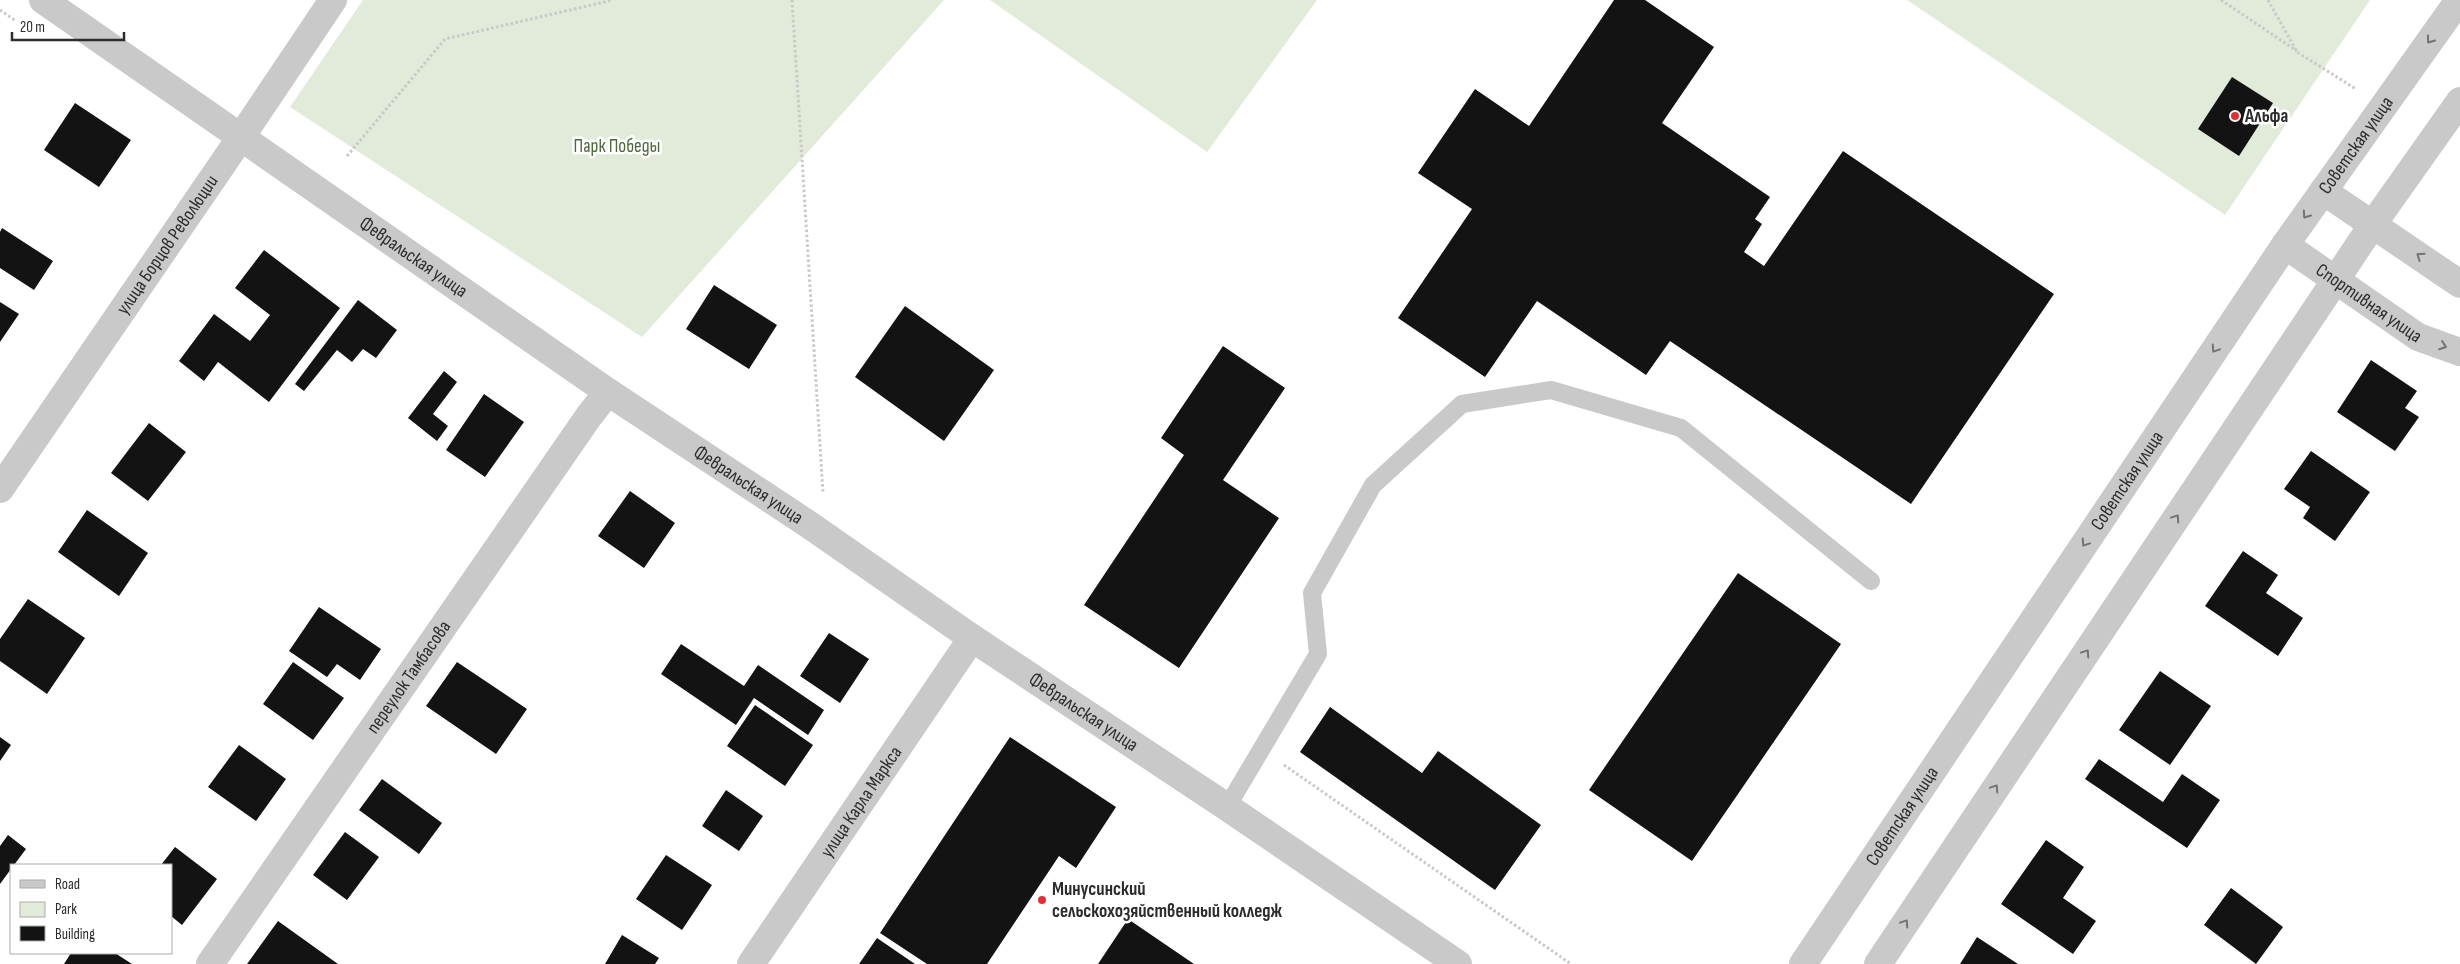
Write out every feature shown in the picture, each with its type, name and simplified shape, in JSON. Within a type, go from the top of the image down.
[{"type":"street","name":"Февральская улица","points":[[43,0],[608,392],[808,524],[972,638],[1228,807],[1458,964]]},
{"type":"street","name":"улица Борцов Революции","points":[[0,489],[333,0]]},
{"type":"street","name":"Советская улица","points":[[1803,964],[2285,245],[2459,0]]},
{"type":"street","points":[[1878,964],[2373,224],[2460,101]]},
{"type":"street","points":[[2323,191],[2460,284]]},
{"type":"street","name":"Спортивная улица","points":[[2285,245],[2418,337],[2460,352]]},
{"type":"street","name":"переулок Тамбасова","points":[[210,964],[608,392]]},
{"type":"street","name":"улица Карла Маркса","points":[[751,964],[972,638]]},
{"type":"lane","points":[[1228,807],[1318,654],[1312,593],[1373,485],[1462,404],[1551,390],[1681,428],[1872,581]]},
{"type":"path","points":[[346,156],[445,39],[613,0]]},
{"type":"path","points":[[792,0],[824,501]]},
{"type":"path","points":[[2220,0],[2358,89]]},
{"type":"path","points":[[2268,0],[2297,51]]},
{"type":"path","points":[[1280,763],[1571,964]]},
{"type":"green space","name":"Парк Победы","points":[[363,0],[944,0],[642,337],[290,107]]},
{"type":"green space","points":[[990,0],[1317,0],[1207,152]]},
{"type":"green space","points":[[1907,0],[2370,0],[2225,215]]},
{"type":"building","points":[[1614,0],[1645,0],[1714,47],[1662,123],[1770,197],[1755,219],[1762,224],[1744,252],[1764,266],[1843,151],[2054,294],[1911,504],[1670,341],[1646,375],[1537,301],[1485,377],[1398,318],[1472,209],[1418,173],[1475,89],[1529,126]]},
{"type":"building","name":"Альфа","points":[[2232,77],[2273,103],[2239,156],[2198,129]]},
{"type":"building","points":[[75,103],[131,140],[99,187],[44,150]]},
{"type":"building","points":[[2,228],[53,261],[34,290],[0,268],[0,232]]},
{"type":"building","points":[[264,250],[340,308],[269,402],[218,362],[204,381],[179,361],[214,314],[250,341],[270,315],[235,288]]},
{"type":"building","points":[[714,285],[777,325],[749,369],[686,329]]},
{"type":"building","points":[[358,300],[397,330],[376,358],[363,349],[352,362],[337,350],[304,391],[295,384]]},
{"type":"building","points":[[0,302],[19,314],[0,342]]},
{"type":"building","points":[[905,306],[994,370],[944,441],[855,377]]},
{"type":"building","points":[[1223,346],[1285,388],[1223,480],[1279,518],[1179,668],[1084,605],[1184,455],[1161,438]]},
{"type":"building","points":[[2371,360],[2417,391],[2405,408],[2419,417],[2395,451],[2337,412]]},
{"type":"building","points":[[444,371],[457,382],[433,414],[448,426],[437,441],[408,418]]},
{"type":"building","points":[[484,394],[524,422],[485,477],[446,450]]},
{"type":"building","points":[[149,423],[186,452],[148,501],[111,473]]},
{"type":"building","points":[[2311,451],[2370,492],[2335,541],[2303,518],[2310,507],[2284,489]]},
{"type":"building","points":[[630,491],[675,523],[644,568],[598,536]]},
{"type":"building","points":[[87,510],[148,553],[119,596],[58,552]]},
{"type":"building","points":[[2243,551],[2278,575],[2266,593],[2303,618],[2278,656],[2205,606]]},
{"type":"building","points":[[1738,573],[1841,644],[1692,861],[1589,790]]},
{"type":"building","points":[[28,599],[85,638],[47,694],[0,661],[0,639]]},
{"type":"building","points":[[319,607],[381,649],[360,680],[337,664],[327,677],[289,651]]},
{"type":"building","points":[[829,633],[869,659],[840,703],[800,676]]},
{"type":"building","points":[[681,644],[744,686],[758,665],[824,710],[808,735],[754,698],[736,725],[661,674]]},
{"type":"building","points":[[293,662],[344,698],[313,740],[263,704]]},
{"type":"building","points":[[457,662],[527,709],[496,754],[426,706]]},
{"type":"building","points":[[2160,671],[2211,706],[2170,765],[2119,730]]},
{"type":"building","points":[[755,705],[813,745],[785,786],[727,746]]},
{"type":"building","points":[[1330,707],[1422,773],[1438,751],[1541,825],[1495,890],[1300,752]]},
{"type":"building","points":[[0,737],[11,745],[0,761]]},
{"type":"building","points":[[1010,737],[1116,807],[1076,868],[1059,856],[987,964],[927,964],[880,933]]},
{"type":"building","points":[[239,745],[286,779],[256,821],[208,787]]},
{"type":"building","points":[[2099,759],[2163,802],[2182,774],[2220,800],[2187,848],[2085,779]]},
{"type":"building","points":[[382,779],[442,823],[419,854],[359,810]]},
{"type":"building","points":[[726,790],[763,816],[739,851],[702,826]]},
{"type":"building","points":[[345,832],[379,857],[347,900],[313,875]]},
{"type":"building","points":[[8,835],[26,849],[15,864],[10,864],[10,870],[0,884],[0,846]]},
{"type":"building","points":[[2046,840],[2084,867],[2063,898],[2096,921],[2073,954],[2001,904]]},
{"type":"building","points":[[175,847],[217,879],[182,925],[172,917],[172,864],[162,864]]},
{"type":"building","points":[[666,855],[712,885],[682,930],[636,899]]},
{"type":"building","points":[[2231,888],[2283,927],[2256,964],[2204,925]]},
{"type":"building","points":[[1128,919],[1194,964],[1098,964]]},
{"type":"building","points":[[278,921],[338,964],[247,964]]},
{"type":"building","points":[[622,935],[659,958],[655,964],[605,964]]},
{"type":"building","points":[[1977,937],[2018,964],[1960,964]]},
{"type":"building","points":[[877,938],[915,964],[859,964]]},
{"type":"building","points":[[70,954],[117,954],[132,964],[64,964]]},
{"type":"place","name":"Альфа","points":[[2235,116]]},
{"type":"place","name":"Минусинский сельскохозяйственный колледж","points":[[1042,900]]}]
